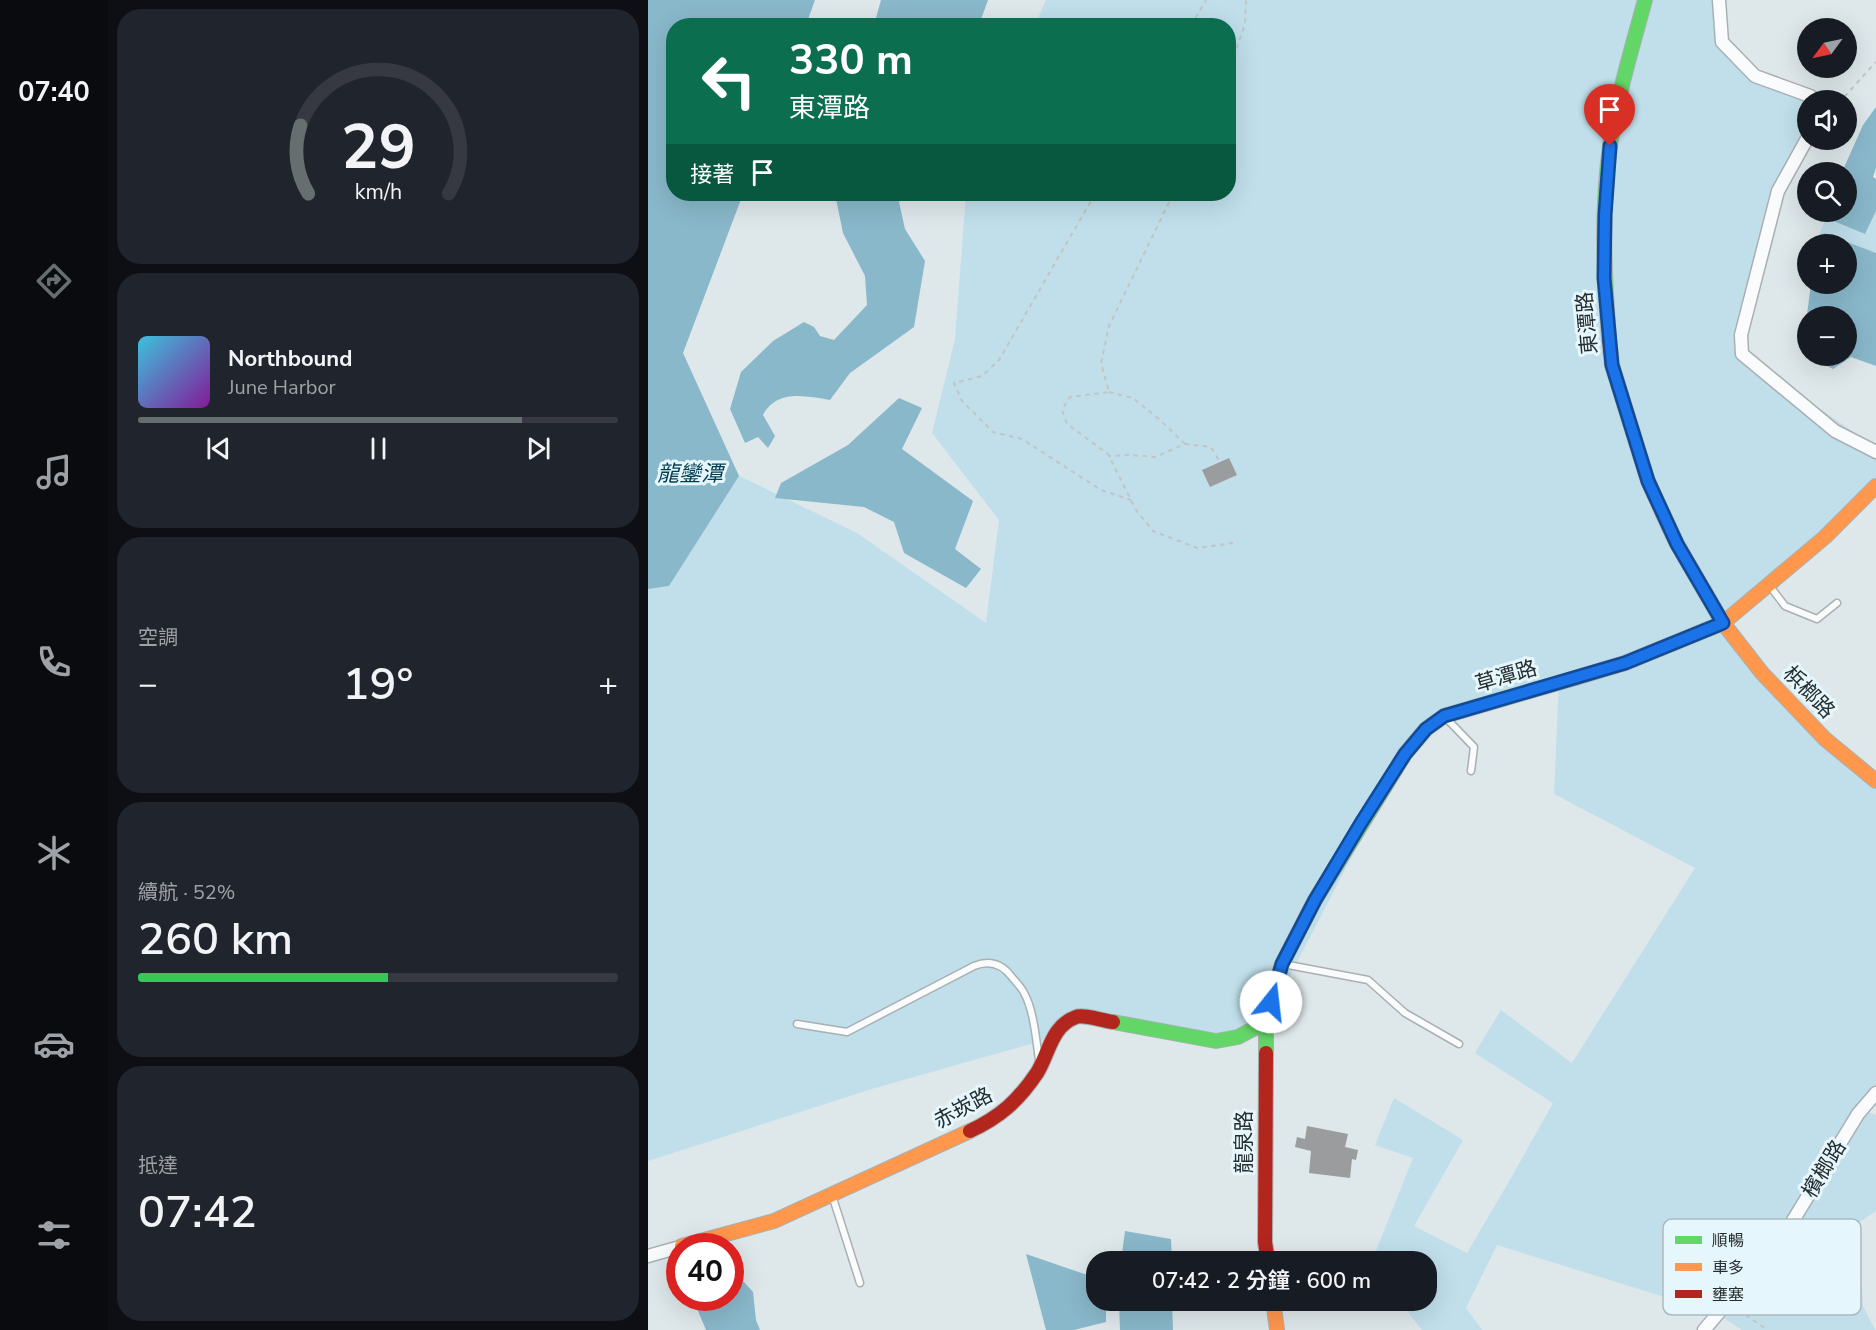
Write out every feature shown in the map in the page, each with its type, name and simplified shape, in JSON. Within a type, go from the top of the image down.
[{"type":"street","name":"東潭路","points":[[1646,0],[1625,75],[1610,146],[1605,215],[1604,278],[1612,365],[1648,481],[1677,544],[1723,623]]},
{"type":"street","points":[[1719,0],[1722,42],[1755,76],[1797,91]]},
{"type":"street","points":[[1801,150],[1778,190],[1741,335],[1742,354],[1835,431],[1876,452]]},
{"type":"street","name":"草潭路","points":[[1266,1022],[1282,964],[1315,900],[1405,754],[1426,729],[1444,716],[1625,663],[1723,623],[1825,537],[1876,486]]},
{"type":"street","name":"梹榔路","points":[[1723,623],[1762,673],[1825,739],[1876,781]]},
{"type":"street","name":"赤崁路","points":[[731,1233],[774,1221],[993,1120],[1012,1105],[1040,1067],[1052,1038],[1065,1023],[1078,1016],[1216,1041],[1238,1037],[1266,1022]]},
{"type":"street","name":"龍泉路","points":[[1266,1022],[1266,1251]]},
{"type":"street","name":"檳榔路","points":[[1794,1219],[1858,1114],[1876,1093]]},
{"type":"street","name":"赤崁路","points":[[648,1256],[666,1251]]},
{"type":"street","points":[[1274,1311],[1277,1330]]},
{"type":"street","name":"檳榔路","points":[[1704,1330],[1717,1315]]},
{"type":"lane","points":[[1769,584],[1785,606],[1817,619],[1837,603]]},
{"type":"lane","points":[[1444,716],[1474,747],[1471,771]]},
{"type":"lane","points":[[797,1024],[847,1032],[974,966],[985,962],[997,964],[1005,969],[1023,991],[1031,1015],[1040,1067]]},
{"type":"lane","points":[[1282,964],[1368,980],[1405,1013],[1459,1044]]},
{"type":"lane","points":[[832,1195],[860,1283]]},
{"type":"path","points":[[1196,18],[1206,0]]},
{"type":"path","points":[[1236,50],[1245,24],[1246,0]]},
{"type":"path","points":[[1850,90],[1876,62]]},
{"type":"path","points":[[1091,201],[999,360],[982,376],[954,382],[962,401],[993,432],[1022,439],[1101,490],[1131,500]]},
{"type":"path","points":[[1109,392],[1101,363],[1109,326],[1170,201]]},
{"type":"path","points":[[1185,444],[1133,398],[1109,392],[1070,397],[1062,410],[1067,424],[1109,456],[1136,510],[1153,531],[1197,548],[1233,543]]},
{"type":"path","points":[[1109,456],[1155,457],[1185,444],[1211,447],[1220,462]]},
{"type":"path","points":[[1745,1315],[1768,1330]]},
{"type":"shaded area","points":[[1046,0],[1719,0],[1722,42],[1755,76],[1797,95],[1797,150],[1802,150],[1778,191],[1742,354],[1876,448],[1876,482],[1723,623],[1825,739],[1876,774],[1876,1097],[1864,1111],[1876,1115],[1876,1211],[1861,1221],[1861,1219],[1663,1219],[1663,1297],[1497,1245],[1466,1308],[1482,1330],[1422,1330],[1407,1311],[1437,1311],[1437,1251],[1376,1251],[1413,1158],[1375,1145],[1394,1098],[1463,1140],[1414,1226],[1467,1253],[1553,1103],[1475,1053],[1501,1010],[1572,1063],[1695,868],[1554,794],[1559,682],[1445,716],[1405,754],[1266,1022],[1238,1037],[1065,1023],[1052,1038],[875,1088],[648,1161],[648,589],[669,586],[739,476],[857,533],[986,623],[999,520],[932,433],[955,339],[965,201],[1236,201],[1236,18],[1038,18]]},
{"type":"shaded area","points":[[1876,211],[1876,253],[1857,246],[1857,234],[1819,234],[1824,222],[1836,222],[1865,234]]},
{"type":"shaded area","points":[[1861,1273],[1863,1306],[1875,1330],[1742,1330],[1719,1315],[1861,1315]]},
{"type":"water","name":"龍鑾潭","points":[[648,0],[815,0],[809,18],[666,18],[666,201],[740,201],[683,353],[739,476],[669,586],[648,589]]},
{"type":"water","points":[[881,0],[988,0],[982,18],[876,18]]},
{"type":"water","points":[[1876,107],[1876,168],[1873,177],[1876,179],[1876,211],[1865,234],[1836,222],[1857,222],[1857,162],[1846,162],[1852,150],[1857,150],[1857,138],[1863,125]]},
{"type":"water","points":[[836,201],[900,201],[905,229],[925,261],[914,327],[850,373],[830,400],[792,396],[776,401],[763,415],[775,436],[768,448],[758,437],[745,443],[730,409],[741,372],[773,341],[804,322],[814,327],[820,336],[834,340],[867,305],[865,276],[843,233]]},
{"type":"water","points":[[1857,246],[1876,253],[1876,366],[1857,359],[1857,306],[1808,306],[1810,294],[1857,294]]},
{"type":"water","points":[[899,398],[922,408],[902,449],[973,501],[955,549],[981,569],[966,588],[904,553],[894,522],[864,507],[775,498],[781,483],[848,445]]},
{"type":"water","points":[[1125,1231],[1171,1239],[1172,1251],[1122,1251]]},
{"type":"water","points":[[1026,1254],[1086,1275],[1086,1311],[1106,1311],[1106,1322],[1074,1330],[1046,1330]]},
{"type":"water","points":[[744,1282],[753,1292],[756,1320],[760,1330],[706,1330],[698,1311],[744,1311]]},
{"type":"water","points":[[1119,1311],[1172,1311],[1173,1330],[1120,1330]]},
{"type":"building","points":[[1229,458],[1237,475],[1210,487],[1202,470]]},
{"type":"building","points":[[1307,1126],[1348,1134],[1345,1147],[1358,1150],[1356,1160],[1352,1159],[1350,1178],[1309,1173],[1311,1151],[1295,1147],[1297,1137],[1305,1139]]},
{"type":"traffic: fast","points":[[1609,338],[1604,242],[1607,170],[1625,73],[1645,0]]},
{"type":"traffic: fast","points":[[1266,1053],[1266,1022],[1282,964],[1315,900],[1405,754],[1426,729],[1444,716],[1575,678]]},
{"type":"traffic: fast","points":[[1113,1022],[1216,1041],[1238,1037],[1266,1022]]},
{"type":"traffic: slow","points":[[1575,678],[1625,663],[1723,623],[1825,537],[1876,486]]},
{"type":"traffic: slow","points":[[1663,514],[1677,544],[1723,623],[1762,673],[1825,739],[1876,781]]},
{"type":"traffic: slow","points":[[730,1233],[774,1221],[970,1131]]},
{"type":"traffic: slow","points":[[1274,1311],[1277,1330]]},
{"type":"traffic: jam","points":[[1609,338],[1612,365],[1648,481],[1663,514]]},
{"type":"traffic: jam","points":[[970,1131],[999,1114],[1023,1092],[1041,1066],[1056,1034],[1068,1021],[1083,1016],[1113,1022]]},
{"type":"traffic: jam","points":[[1266,1053],[1266,1251]]},
{"type":"route","points":[[1271,1002],[1282,964],[1315,900],[1405,754],[1426,729],[1444,716],[1625,663],[1723,623],[1677,544],[1648,481],[1612,365],[1604,278],[1605,215],[1610,146]]}]
